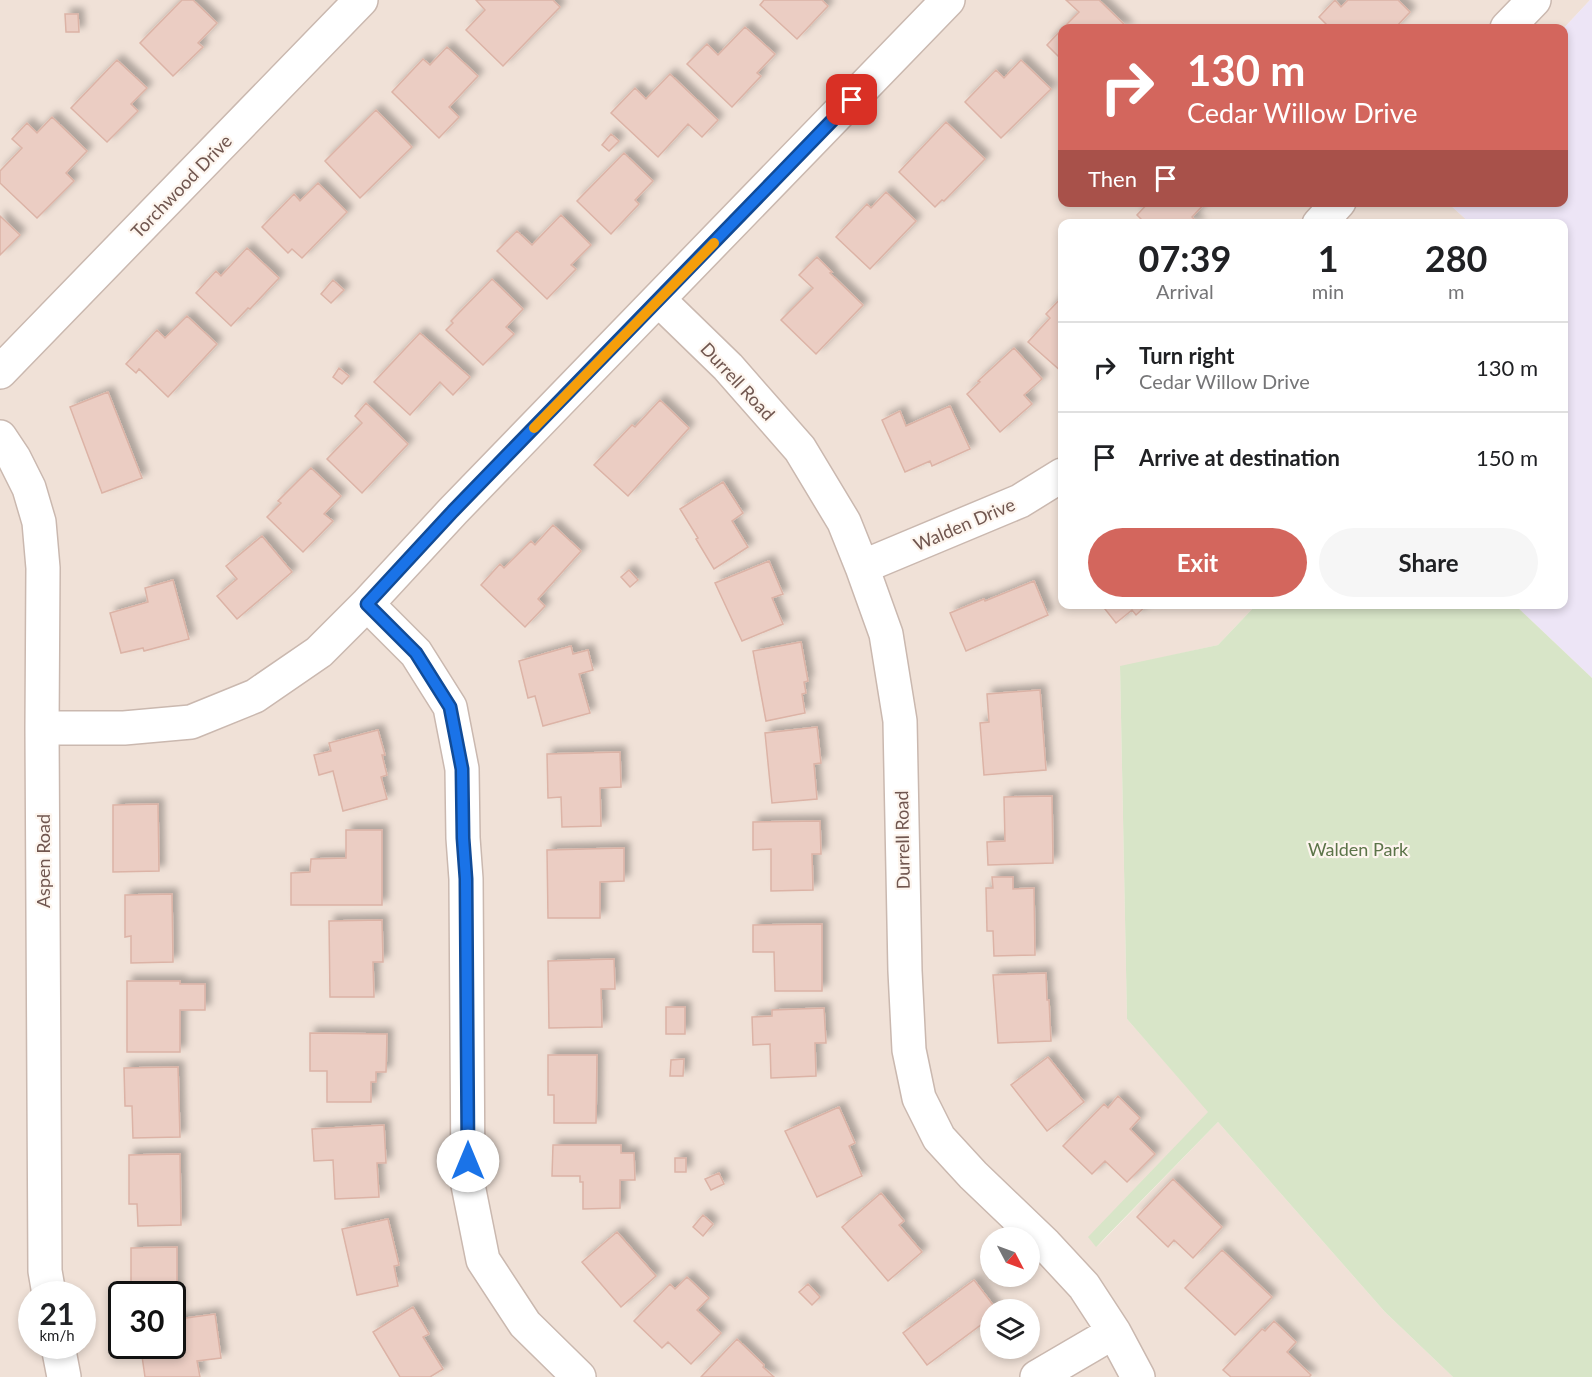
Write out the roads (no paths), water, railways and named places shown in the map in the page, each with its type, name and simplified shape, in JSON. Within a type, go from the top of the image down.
[{"type":"street","name":"Torchwood Drive","points":[[0,372],[361,0]]},
{"type":"street","points":[[42,728],[124,728],[191,722],[255,696],[319,652],[948,0]]},
{"type":"street","points":[[1511,24],[1534,0]]},
{"type":"street","points":[[1324,219],[1334,207]]},
{"type":"street","name":"Durrell Road","points":[[659,300],[728,367],[800,449],[843,522],[886,634],[900,721],[907,1028],[919,1098],[939,1138],[1084,1286],[1114,1332],[1138,1377]]},
{"type":"street","name":"Aspen Road","points":[[0,437],[29,488],[39,522],[43,568],[42,728],[47,1281]]},
{"type":"street","name":"Walden Drive","points":[[862,567],[1020,501],[1058,477]]},
{"type":"street","points":[[367,604],[416,653],[450,707],[462,769],[466,879],[468,1185],[483,1260],[525,1324],[579,1377]]},
{"type":"street","points":[[1037,1377],[1114,1332]]},
{"type":"street","points":[[61,1359],[64,1377]]},
{"type":"park label","name":"Walden Park","points":[[1358,849]]}]
